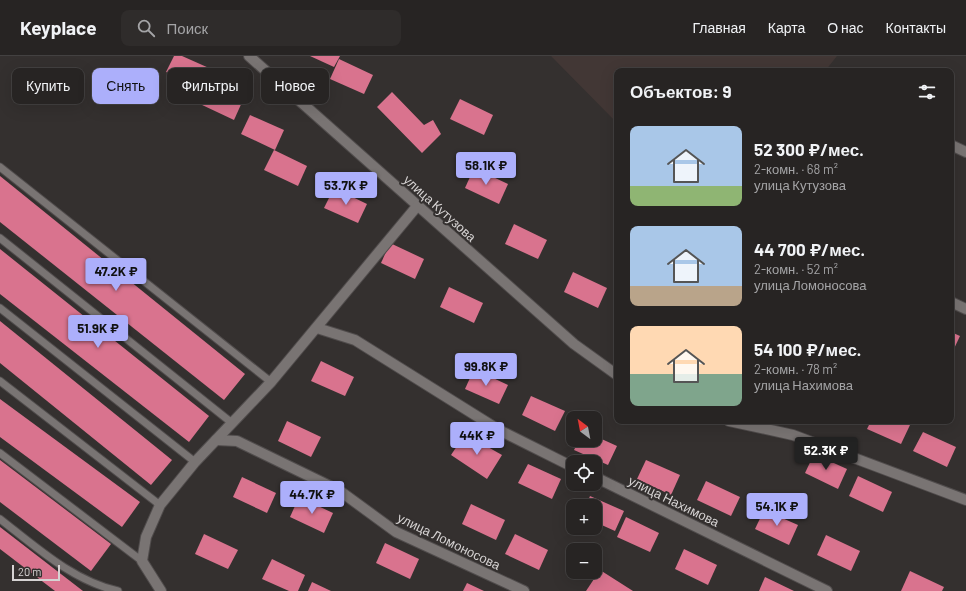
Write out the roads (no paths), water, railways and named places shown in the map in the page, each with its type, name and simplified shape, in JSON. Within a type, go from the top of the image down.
[{"type":"street","name":"улица Кутузова","points":[[249,56],[574,344],[614,374]]},
{"type":"street","points":[[954,146],[966,152]]},
{"type":"street","points":[[161,591],[142,561],[146,537],[160,506],[195,462],[271,382],[418,205]]},
{"type":"street","points":[[954,303],[966,309]]},
{"type":"street","points":[[317,328],[355,340],[499,430],[566,463]]},
{"type":"street","points":[[743,424],[793,435],[966,500]]},
{"type":"street","name":"улица Ломоносова","points":[[216,440],[237,441],[333,488],[396,532],[524,591]]},
{"type":"street","name":"улица Нахимова","points":[[602,480],[827,591]]},
{"type":"lane","points":[[0,167],[271,382]]},
{"type":"lane","points":[[0,238],[232,422]]},
{"type":"lane","points":[[0,308],[195,462]]},
{"type":"lane","points":[[0,381],[160,506]]},
{"type":"lane","points":[[0,453],[142,561]]},
{"type":"lane","points":[[0,519],[58,564],[103,588],[118,591]]}]
